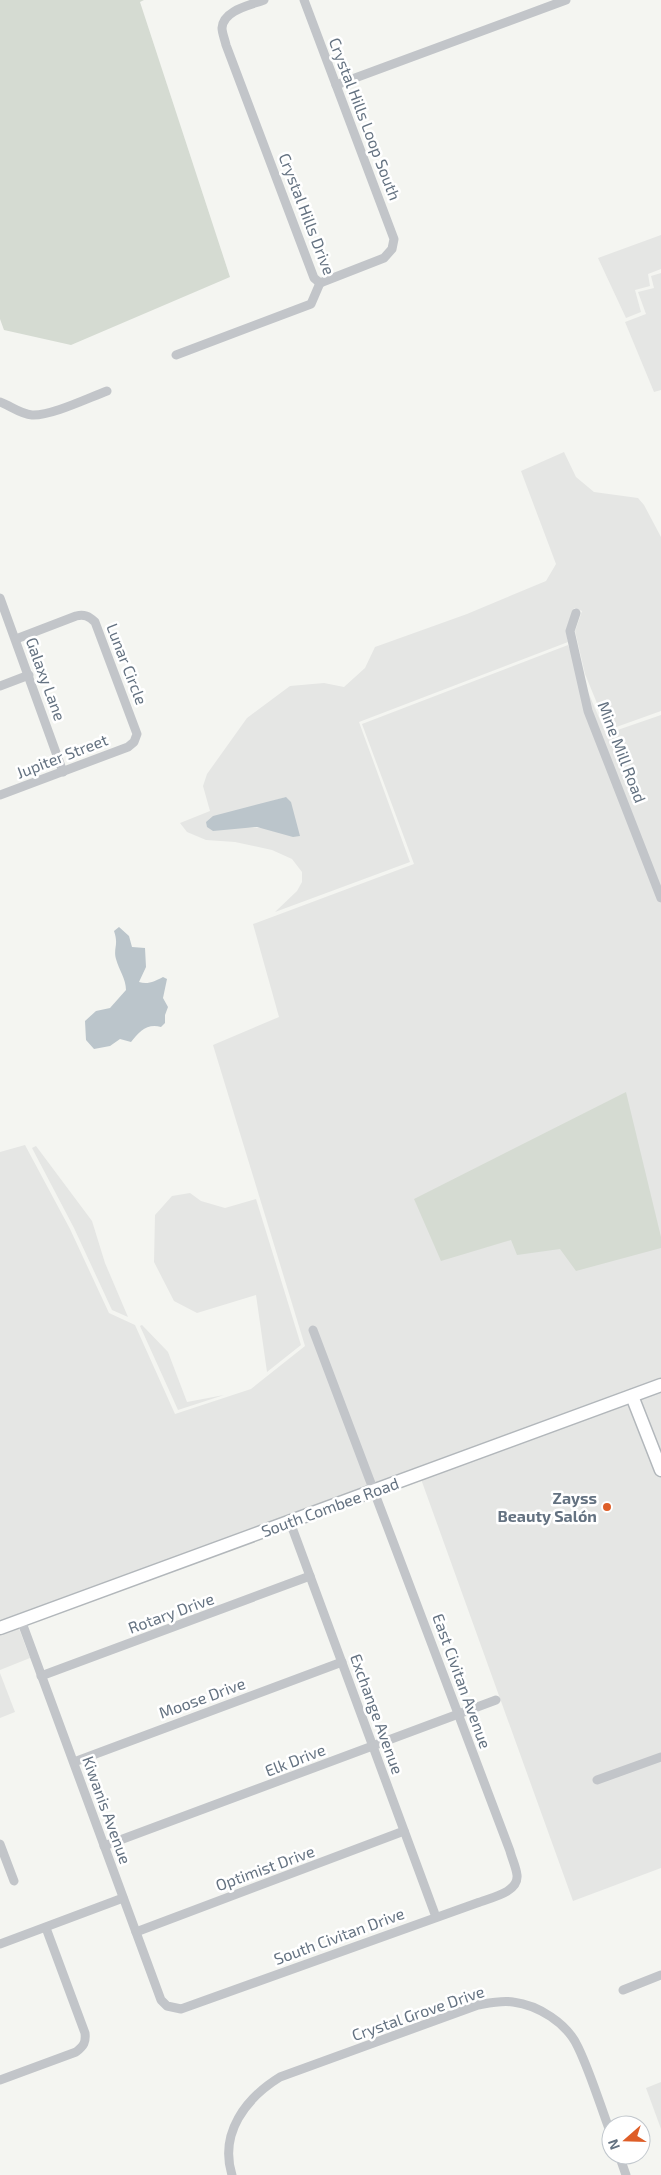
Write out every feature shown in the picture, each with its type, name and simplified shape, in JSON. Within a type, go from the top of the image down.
[{"type":"main road","name":"South Combee Road","points":[[0,1628],[661,1386]]},
{"type":"main road","points":[[632,1396],[661,1470]]},
{"type":"street","name":"Crystal Hills Drive","points":[[176,355],[304,308],[311,304],[320,283],[314,278],[226,45],[222,28],[226,17],[233,12],[264,0]]},
{"type":"street","name":"Crystal Hills Loop South","points":[[304,0],[394,239],[392,249],[384,258],[320,283]]},
{"type":"street","points":[[336,85],[566,0]]},
{"type":"street","points":[[0,402],[19,412],[33,415],[48,412],[107,391]]},
{"type":"street","name":"Galaxy Lane","points":[[0,598],[63,772]]},
{"type":"street","name":"Mine Mill Road","points":[[576,613],[570,631],[588,711],[661,898]]},
{"type":"street","name":"Lunar Circle","points":[[16,639],[82,614],[90,616],[95,622],[137,734],[134,742]]},
{"type":"street","points":[[0,686],[28,675]]},
{"type":"street","name":"Jupiter Street","points":[[0,795],[128,747],[134,742]]},
{"type":"street","name":"East Civitan Avenue","points":[[313,1330],[510,1851],[517,1875],[516,1884]]},
{"type":"street","name":"Exchange Avenue","points":[[290,1522],[436,1917]]},
{"type":"street","name":"Rotary Drive","points":[[42,1676],[310,1576]]},
{"type":"street","name":"Kiwanis Avenue","points":[[20,1620],[161,2000],[169,2007]]},
{"type":"street","name":"Moose Drive","points":[[74,1762],[342,1662]]},
{"type":"street","name":"Elk Drive","points":[[104,1846],[303,1774],[373,1745],[496,1700]]},
{"type":"street","points":[[597,1780],[661,1757]]},
{"type":"street","name":"Optimist Drive","points":[[136,1932],[404,1831]]},
{"type":"street","points":[[0,1844],[14,1881]]},
{"type":"street","name":"South Civitan Drive","points":[[169,2007],[181,2009],[509,1890],[516,1884]]},
{"type":"street","points":[[0,1944],[123,1898]]},
{"type":"street","points":[[0,2080],[76,2052],[85,2042],[85,2033],[46,1928]]},
{"type":"street","points":[[623,1990],[661,1975]]},
{"type":"street","name":"Crystal Grove Drive","points":[[232,2175],[229,2151],[232,2133],[241,2112],[265,2086],[280,2077],[490,2003],[512,2002],[536,2008],[555,2019],[578,2046],[604,2115]]},
{"type":"shaded area","points":[[0,0],[144,0],[140,2],[230,277],[71,345],[4,330],[0,319]]},
{"type":"shaded area","points":[[661,235],[661,269],[648,274],[650,286],[635,290],[641,312],[626,318],[598,258]]},
{"type":"shaded area","points":[[661,273],[661,390],[654,392],[625,322],[646,314],[638,292],[654,288],[651,276]]},
{"type":"shaded area","points":[[564,452],[576,477],[594,492],[638,498],[644,505],[661,537],[661,711],[608,730],[585,674],[575,631],[582,611],[574,608],[566,630],[568,642],[359,722],[410,862],[275,912],[297,891],[302,882],[302,872],[292,859],[272,850],[235,842],[206,840],[187,832],[180,823],[210,811],[203,786],[207,774],[247,718],[290,686],[324,683],[344,687],[365,668],[375,647],[467,614],[546,581],[556,564],[521,471]],"holes":[[[286,797],[261,828],[241,827],[218,830],[266,803]]]},
{"type":"shaded area","points":[[568,645],[606,734],[661,715],[661,1868],[573,1901],[417,1468],[0,1625],[0,1152],[25,1145],[70,1229],[109,1313],[135,1325],[175,1414],[251,1389],[305,1346],[213,1045],[279,1017],[253,924],[414,864],[362,724]]},
{"type":"shaded area","points":[[286,797],[291,802],[300,836],[293,837],[257,827],[213,831],[207,827],[206,822],[213,816]]},
{"type":"shaded area","points":[[119,927],[129,936],[132,947],[145,948],[146,967],[139,982],[148,983],[163,977],[167,979],[163,998],[168,1007],[165,1023],[161,1027],[147,1027],[131,1042],[120,1039],[110,1046],[94,1049],[86,1040],[85,1021],[96,1011],[110,1008],[126,990],[115,955],[116,940],[114,931]]},
{"type":"shaded area","points":[[626,1092],[661,1237],[661,1248],[576,1271],[560,1249],[517,1255],[511,1240],[441,1261],[414,1199]]},
{"type":"shaded area","points":[[36,1146],[92,1221],[105,1263],[128,1317],[112,1310],[74,1228],[32,1148]]},
{"type":"shaded area","points":[[190,1193],[201,1201],[225,1208],[256,1199],[301,1345],[267,1372],[256,1295],[197,1313],[174,1301],[154,1262],[155,1215],[172,1196]]},
{"type":"shaded area","points":[[142,1325],[168,1352],[187,1402],[224,1395],[178,1410],[140,1326]]},
{"type":"shaded area","points":[[18,1626],[30,1658],[0,1670],[0,1632]]},
{"type":"shaded area","points":[[0,1673],[15,1712],[0,1718]]},
{"type":"shaded area","points":[[661,2082],[661,2129],[646,2088]]},
{"type":"place","name":"Zayss Beauty Salón","points":[[607,1507]]}]
